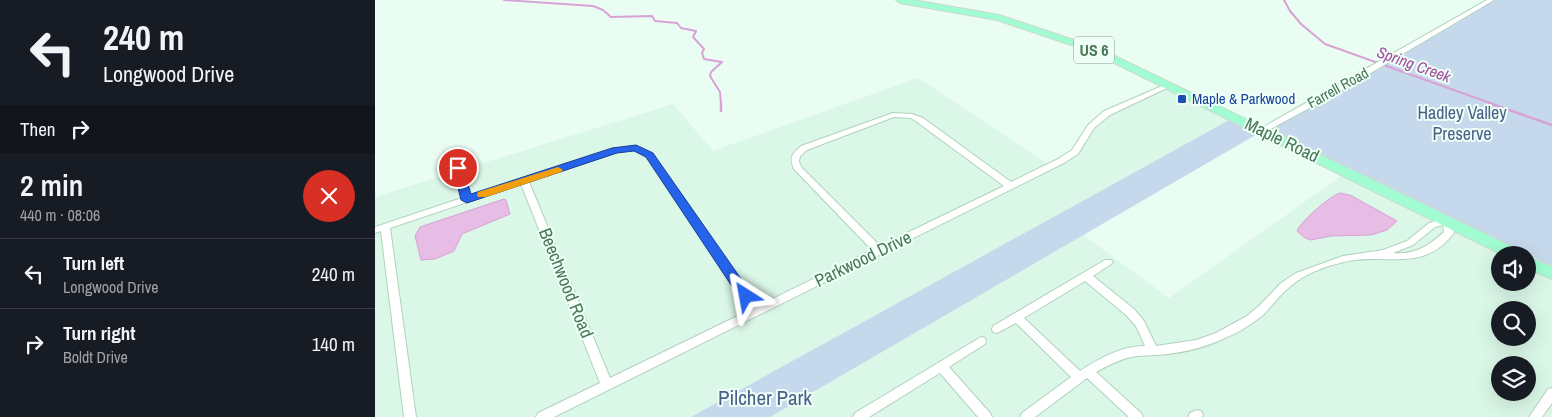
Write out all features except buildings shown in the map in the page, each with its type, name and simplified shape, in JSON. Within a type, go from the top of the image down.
[{"type":"main road","name":"Maple Road","points":[[900,0],[968,12],[1031,27],[1095,50],[1498,246]]},
{"type":"main road","points":[[1536,265],[1552,273]]},
{"type":"street","name":"Farrell Road","points":[[1262,130],[1491,0]]},
{"type":"street","name":"Parkwood Drive","points":[[543,417],[1061,161],[1075,152],[1091,127],[1107,113],[1169,85]]},
{"type":"street","points":[[879,251],[798,169],[795,162],[796,155],[804,148],[893,115],[913,116],[1010,186]]},
{"type":"street","points":[[410,417],[380,228],[616,150],[636,148],[649,155],[757,312]]},
{"type":"street","points":[[458,168],[467,200]]},
{"type":"street","name":"Beechwood Road","points":[[524,181],[607,385]]},
{"type":"street","points":[[1026,417],[1084,375],[1114,357],[1131,352],[1189,346],[1220,336],[1243,324],[1259,312],[1281,288],[1295,278],[1344,258],[1359,256],[1384,253],[1410,243],[1432,225],[1447,221],[1449,233],[1425,253],[1409,257],[1359,256]]},
{"type":"street","points":[[997,330],[1108,262]]},
{"type":"street","points":[[1086,276],[1130,312],[1140,324],[1153,351]]},
{"type":"street","points":[[1017,317],[1084,375],[1137,417]]},
{"type":"street","points":[[859,417],[981,341]]},
{"type":"street","points":[[941,366],[986,417]]},
{"type":"street","points":[[1535,417],[1552,393]]},
{"type":"shaded area","points":[[918,78],[1048,164],[1072,149],[1091,122],[1163,86],[1231,119],[691,417],[375,417],[375,197],[673,104],[713,151]]},
{"type":"shaded area","points":[[1344,174],[1492,246],[1491,291],[1536,291],[1536,268],[1552,276],[1552,417],[770,417],[1083,235],[1169,298]]},
{"type":"shaded area","points":[[1340,193],[1350,195],[1397,221],[1387,230],[1371,235],[1331,236],[1311,240],[1305,238],[1297,231],[1316,209]]},
{"type":"shaded area","points":[[504,199],[510,214],[462,234],[454,251],[435,259],[421,260],[415,236],[420,227]]},
{"type":"green space","name":"Hadley Valley Preserve","points":[[1494,0],[1552,0],[1552,266],[1536,258],[1536,246],[1510,246],[1289,140],[1276,130],[1277,125]]},
{"type":"green space","name":"Pilcher Park","points":[[1231,119],[1259,133],[770,417],[691,417]]},
{"type":"waterway","points":[[504,0],[593,6],[603,10],[611,17],[652,16],[655,21],[677,23],[681,28],[696,31],[693,37],[704,49],[702,53],[704,59],[722,62],[711,72],[710,76],[720,92],[721,104]]},
{"type":"waterway","name":"Spring Creek","points":[[1284,0],[1301,24],[1325,44],[1493,104]]},
{"type":"waterway","name":"Spring Creek","points":[[1489,103],[1552,125]]},
{"type":"waterway","points":[[721,104],[721,111]]},
{"type":"slow traffic","points":[[482,195],[558,170]]},
{"type":"place","name":"Maple & Parkwood","points":[[1182,99]]},
{"type":"route","points":[[458,168],[467,200],[616,150],[636,148],[643,151],[649,155],[746,296]]}]
